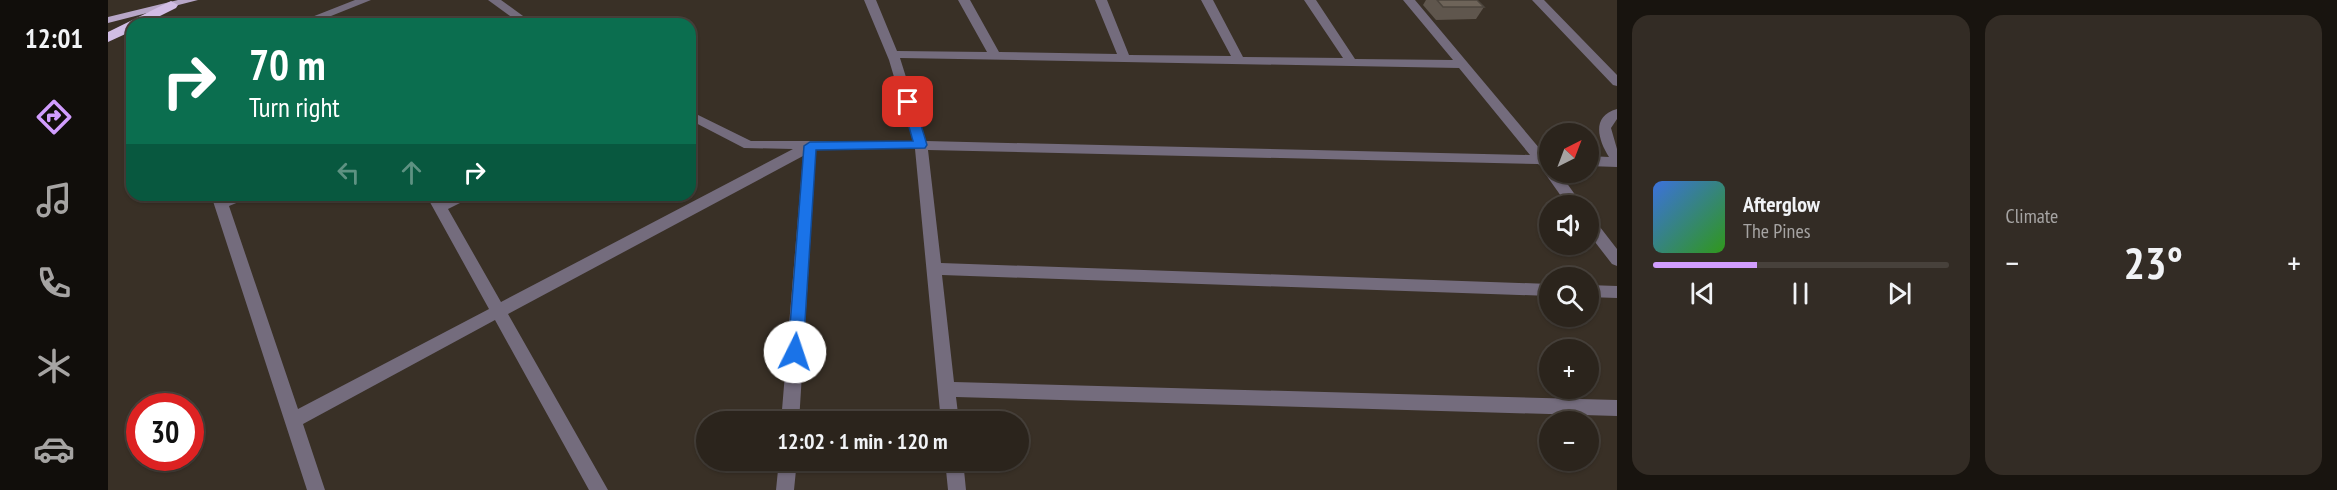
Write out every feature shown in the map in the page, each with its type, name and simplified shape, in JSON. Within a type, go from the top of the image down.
[{"type":"highway","points":[[144,18],[166,3]]},
{"type":"highway","points":[[108,38],[126,29]]},
{"type":"main road","points":[[108,11],[192,0]]},
{"type":"main road","points":[[108,20],[166,3]]},
{"type":"street","points":[[316,18],[365,0]]},
{"type":"street","points":[[494,0],[520,18]]},
{"type":"street","points":[[870,0],[892,54],[921,145],[949,411]]},
{"type":"street","points":[[964,0],[995,56]]},
{"type":"street","points":[[1101,0],[1124,58]]},
{"type":"street","points":[[1207,0],[1239,60]]},
{"type":"street","points":[[1310,0],[1351,62]]},
{"type":"street","points":[[1409,0],[1460,64],[1539,156]]},
{"type":"street","points":[[1538,0],[1617,82]]},
{"type":"street","points":[[332,12],[336,18]]},
{"type":"street","points":[[892,54],[1460,64]]},
{"type":"street","points":[[1617,113],[1608,118],[1603,130],[1607,145],[1617,160]]},
{"type":"street","points":[[696,118],[749,146],[921,145],[1539,166]]},
{"type":"street","points":[[293,420],[810,146]]},
{"type":"street","points":[[791,411],[810,146]]},
{"type":"street","points":[[1599,161],[1617,160]]},
{"type":"street","points":[[220,201],[316,490]]},
{"type":"street","points":[[436,201],[598,490]]},
{"type":"street","points":[[1599,236],[1617,260]]},
{"type":"street","points":[[934,269],[1539,290]]},
{"type":"street","points":[[1599,291],[1617,292]]},
{"type":"street","points":[[946,389],[1617,408]]},
{"type":"street","points":[[785,490],[787,471]]},
{"type":"street","points":[[955,471],[957,490]]},
{"type":"building","points":[[1437,0],[1477,0],[1484,7],[1443,7]]},
{"type":"route","points":[[795,352],[810,146],[921,145],[908,102]]}]
